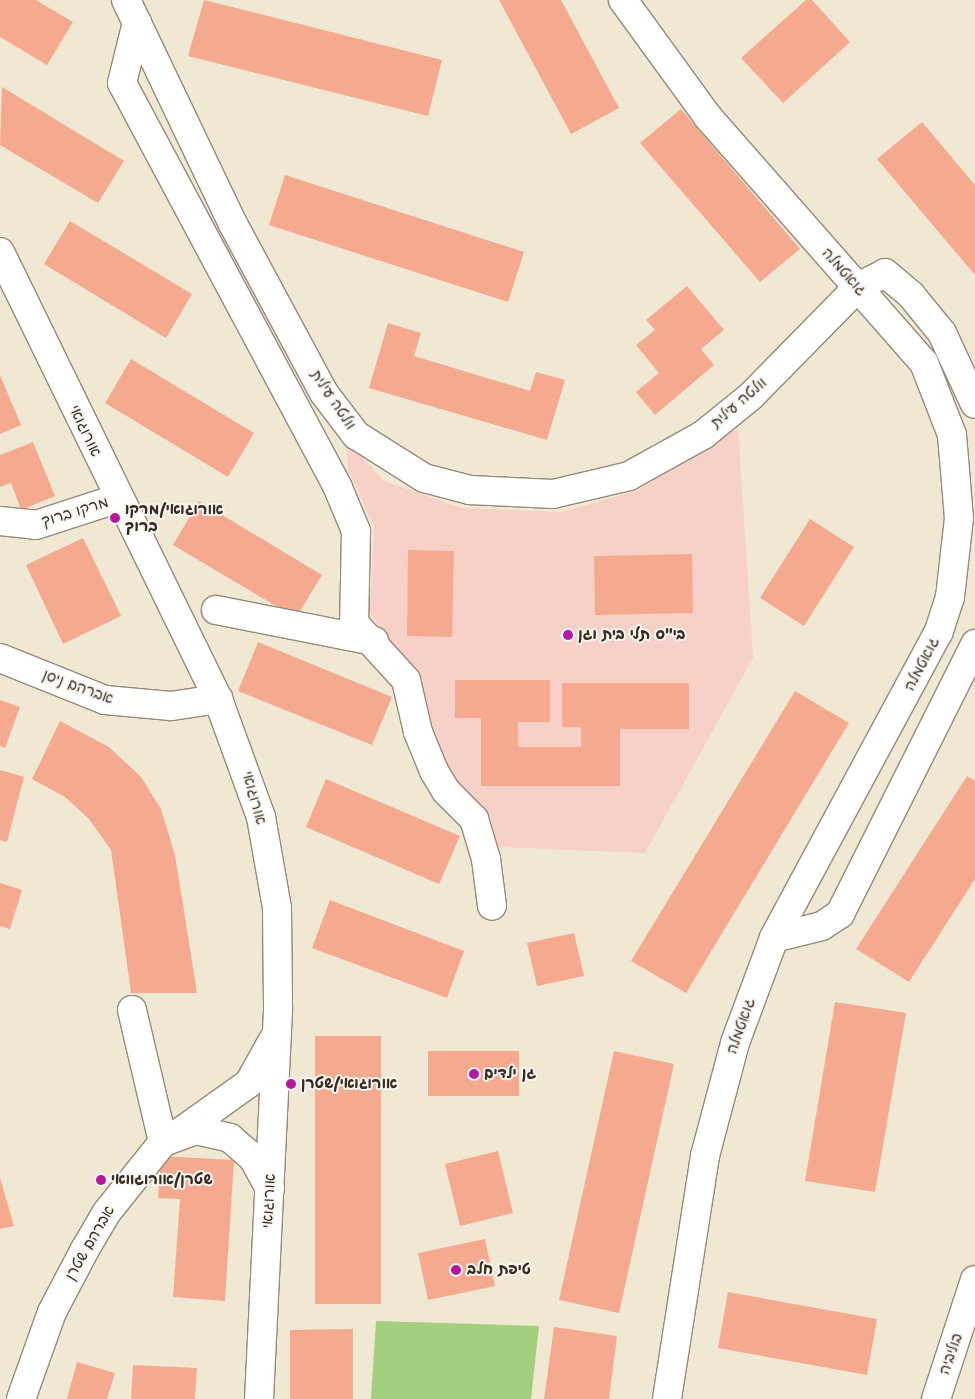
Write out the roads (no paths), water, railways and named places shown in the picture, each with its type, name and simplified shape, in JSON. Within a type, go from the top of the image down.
[{"type":"street","name":"גואטמלה","points":[[623,0],[708,117],[924,363],[940,397],[958,466],[955,562],[950,597],[931,648],[774,938],[712,1118],[667,1399]]},
{"type":"street","name":"וולטה עילית","points":[[131,11],[233,224],[324,393],[356,435],[424,478],[470,490],[553,494],[629,476],[703,435],[750,397],[858,287],[885,273],[912,295],[942,333],[975,404]]},
{"type":"street","points":[[131,11],[122,83],[338,488],[356,532],[354,623],[374,640],[406,680],[418,732],[434,771],[446,791],[474,819],[486,859],[492,906]]},
{"type":"street","name":"אורוגואי","points":[[0,252],[218,699],[253,788],[277,908],[278,1030],[259,1399]]},
{"type":"street","name":"מרקו ברוך","points":[[0,521],[36,524],[119,498]]},
{"type":"street","points":[[216,610],[374,640]]},
{"type":"street","points":[[774,938],[822,926],[840,914],[975,644]]},
{"type":"street","name":"אברהם ניסן","points":[[0,658],[105,700],[171,706],[218,699]]},
{"type":"street","points":[[132,1010],[163,1142]]},
{"type":"street","points":[[163,1142],[209,1115],[249,1082],[278,1030]]},
{"type":"street","points":[[163,1142],[196,1130],[230,1138],[253,1158],[270,1189]]},
{"type":"street","name":"אברהם שטרן","points":[[22,1399],[52,1312],[84,1251],[107,1212],[163,1142]]},
{"type":"street","name":"בוליביה","points":[[936,1399],[975,1280]]},
{"type":"place","name":"אורוגואי/מרקו ברוך","points":[[115,518]]},
{"type":"place","name":"בי\"ס תלי בית וגן","points":[[568,635]]},
{"type":"place","name":"גן ילדים","points":[[474,1074]]},
{"type":"place","name":"אורוגואי/שטרן","points":[[291,1084]]},
{"type":"place","name":"שטרן/אורוגוואי","points":[[101,1180]]},
{"type":"place","name":"טיפת חלב","points":[[456,1270]]}]
